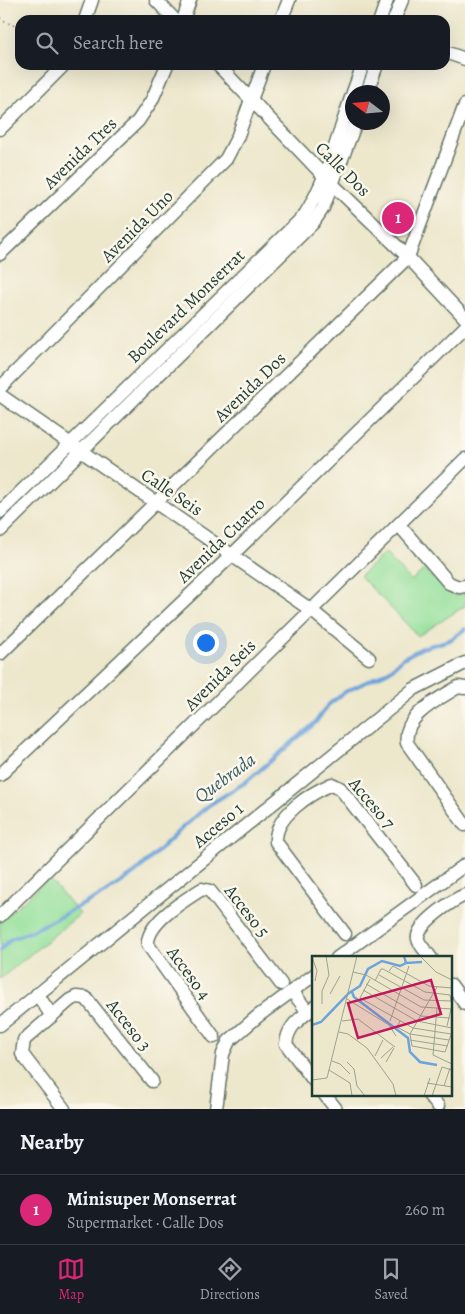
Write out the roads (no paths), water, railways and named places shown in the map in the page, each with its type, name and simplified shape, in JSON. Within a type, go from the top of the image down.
[{"type":"street","points":[[87,15],[92,0]]},
{"type":"street","points":[[156,0],[170,15]]},
{"type":"street","points":[[185,15],[190,0]]},
{"type":"street","points":[[283,15],[289,0]]},
{"type":"street","points":[[382,15],[387,0]]},
{"type":"street","points":[[396,15],[402,0]]},
{"type":"street","points":[[450,54],[465,59]]},
{"type":"street","points":[[0,129],[59,70]]},
{"type":"street","name":"Avenida Tres","points":[[0,254],[138,121],[152,100],[165,70]]},
{"type":"street","name":"Calle Dos","points":[[223,70],[328,180],[408,257],[465,318]]},
{"type":"street","name":"Avenida Uno","points":[[0,388],[226,159],[262,70]]},
{"type":"street","name":"Boulevard Monserrat","points":[[356,85],[361,70]]},
{"type":"street","points":[[370,85],[375,70]]},
{"type":"street","name":"Avenida Dos","points":[[0,654],[408,257],[465,106]]},
{"type":"street","name":"Boulevard Monserrat","points":[[0,531],[313,223],[323,208],[328,180],[345,122]]},
{"type":"street","name":"Boulevard Monserrat","points":[[0,512],[304,216],[328,180],[352,130]]},
{"type":"street","name":"Avenida Cuatro","points":[[0,775],[232,555],[465,328]]},
{"type":"street","name":"Calle Seis","points":[[0,395],[311,610],[369,658]]},
{"type":"street","name":"Avenida Seis","points":[[0,916],[465,459]]},
{"type":"street","points":[[399,525],[449,583],[462,586]]},
{"type":"street","name":"Acceso 1","points":[[0,1025],[414,689],[465,663]]},
{"type":"street","points":[[465,688],[458,687],[428,706],[408,726],[405,734],[407,743],[465,825]]},
{"type":"street","points":[[414,689],[428,706]]},
{"type":"street","name":"Acceso 7","points":[[345,934],[276,842],[278,827],[298,805],[332,784],[340,788],[416,885]]},
{"type":"street","points":[[287,791],[298,805]]},
{"type":"street","points":[[340,956],[465,865]]},
{"type":"street","name":"Acceso 5","points":[[176,906],[202,889],[210,892],[287,987]]},
{"type":"street","points":[[430,891],[443,909]]},
{"type":"street","points":[[165,892],[176,906]]},
{"type":"street","points":[[430,956],[418,940],[418,932],[424,924],[443,909],[465,895]]},
{"type":"street","name":"Acceso 4","points":[[176,906],[150,931],[148,945],[214,1037]]},
{"type":"street","points":[[216,1109],[223,1054],[229,1041],[287,987],[312,976]]},
{"type":"street","points":[[452,986],[465,1004]]},
{"type":"street","points":[[287,987],[311,1010],[293,1024],[287,1033],[286,1044],[312,1078]]},
{"type":"street","points":[[37,994],[52,1016],[24,1040],[22,1054],[64,1109]]},
{"type":"street","name":"Acceso 3","points":[[52,1016],[70,1000],[76,997],[86,998],[152,1081]]},
{"type":"street","points":[[326,1096],[336,1109]]},
{"type":"street","points":[[430,1096],[438,1106]]},
{"type":"waterway","name":"Quebrada","points":[[0,950],[11,939],[32,931],[105,893],[135,873],[209,805],[246,782],[315,723],[328,705],[345,692],[389,671],[403,658],[422,648],[450,640],[465,629]]},
{"type":"place","name":"Minisuper Monserrat","points":[[398,218]]}]
